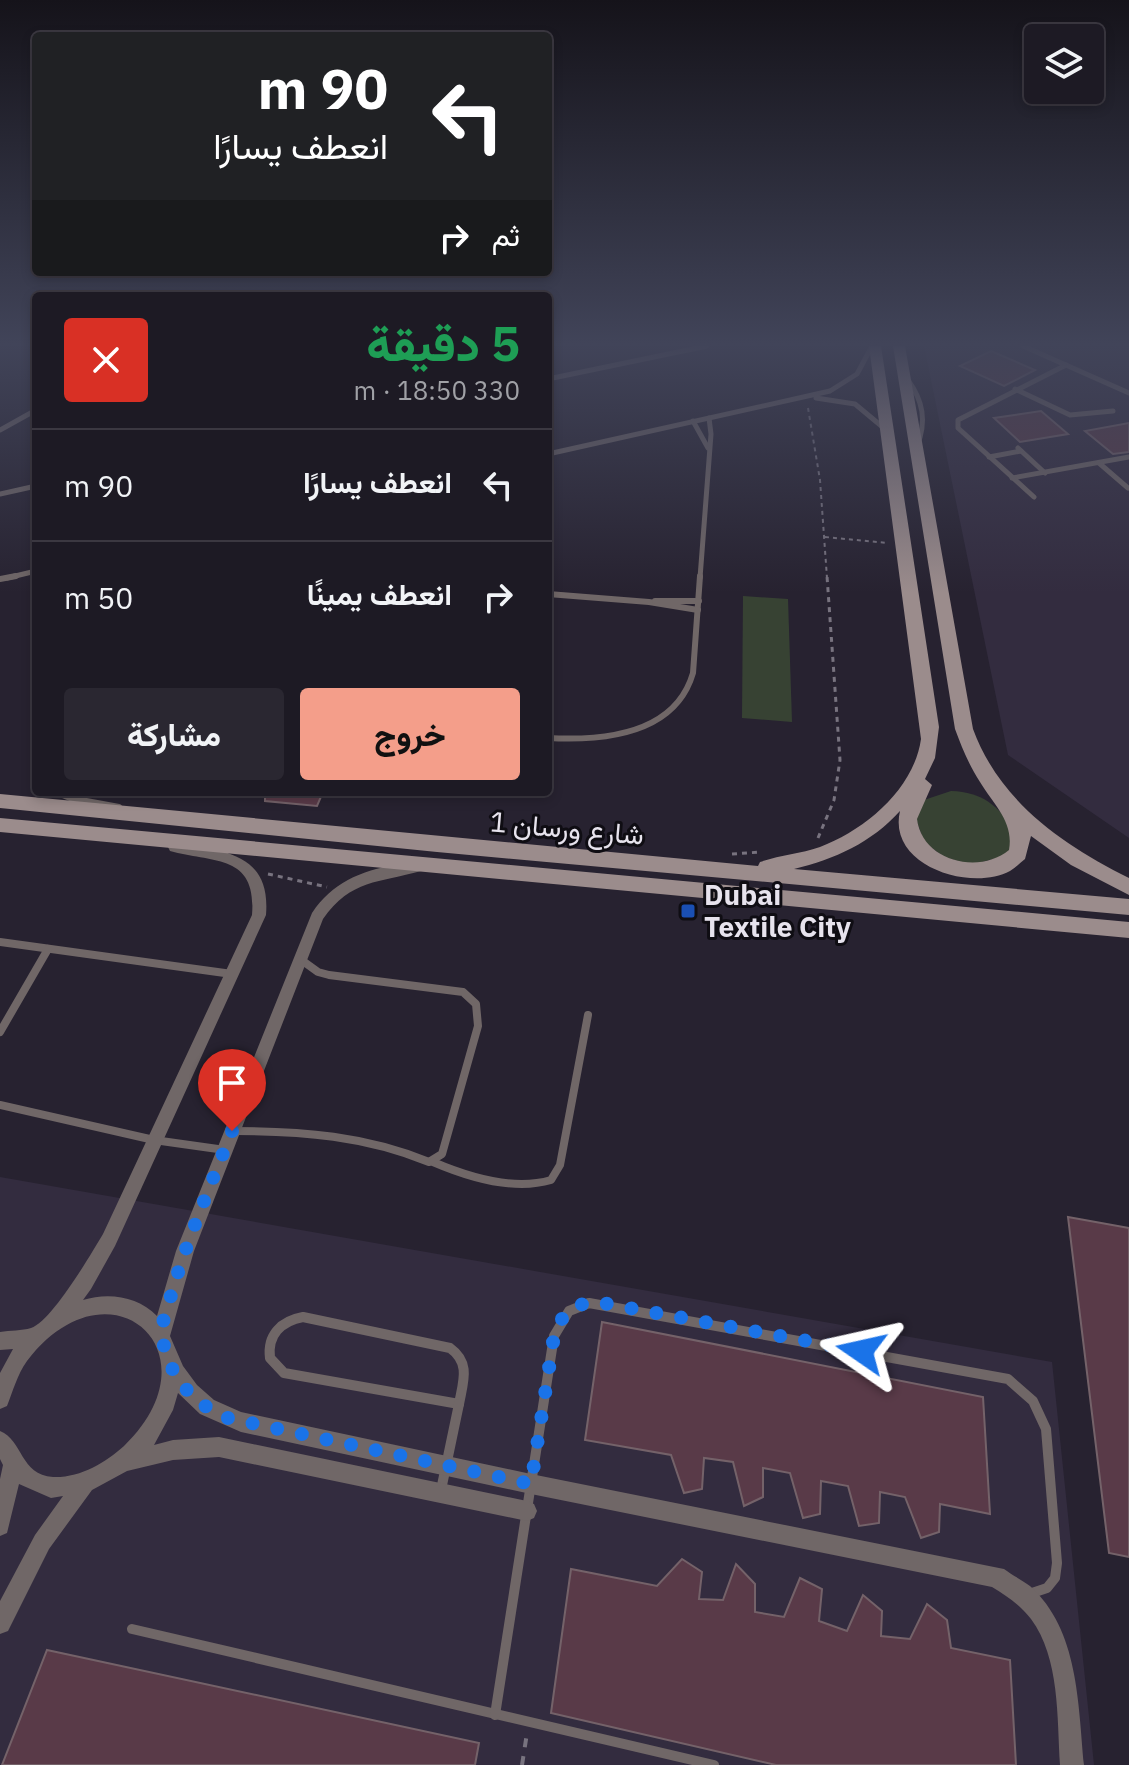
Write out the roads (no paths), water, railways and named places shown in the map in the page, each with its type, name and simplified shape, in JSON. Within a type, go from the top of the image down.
[{"type":"street","points":[[887,431],[930,727],[922,787],[909,811],[911,834],[930,857],[945,865],[978,872],[1007,865],[1017,857],[1022,846],[1022,834],[1017,822],[982,779],[964,729],[913,428]]},
{"type":"street","points":[[733,870],[823,855],[864,834],[899,800],[926,765]]},
{"type":"street","points":[[978,766],[1005,800],[1041,832],[1090,867],[1129,887]]},
{"type":"street","name":"شارع ورسان 1","points":[[0,801],[1129,907]]},
{"type":"street","name":"شارع ورسان 1","points":[[0,825],[440,863],[1129,930]]},
{"type":"street","points":[[51,1324],[98,1261],[232,974],[261,903],[261,892],[252,873],[243,866],[223,857],[131,838]]},
{"type":"street","points":[[162,1333],[180,1264],[322,908],[347,884],[381,872],[440,863]]},
{"type":"street","points":[[0,1399],[20,1356],[35,1337],[72,1312],[114,1304],[133,1309],[149,1319],[162,1333],[177,1377],[192,1397],[212,1412],[228,1418],[531,1484],[996,1577],[1025,1594],[1038,1608],[1057,1641],[1062,1660],[1072,1765]]},
{"type":"street","points":[[0,1341],[35,1337]]},
{"type":"street","points":[[126,1461],[156,1424],[165,1403],[170,1361]]},
{"type":"street","points":[[0,1441],[13,1466],[26,1478],[44,1485],[64,1487],[85,1483],[126,1461],[173,1450],[219,1447],[527,1511]]},
{"type":"street","points":[[0,1526],[13,1466]]},
{"type":"street","points":[[1,1620],[42,1542],[85,1483]]},
{"type":"lane","points":[[552,453],[661,428]]},
{"type":"lane","points":[[697,428],[709,450]]},
{"type":"lane","points":[[552,738],[610,738],[651,724],[680,701],[693,673],[709,428]]},
{"type":"lane","points":[[958,428],[1034,497]]},
{"type":"lane","points":[[989,457],[1020,450],[1045,473]]},
{"type":"lane","points":[[1012,478],[1129,457]]},
{"type":"lane","points":[[1099,463],[1128,488]]},
{"type":"lane","points":[[0,494],[32,487]]},
{"type":"lane","points":[[0,579],[32,572]]},
{"type":"lane","points":[[552,594],[649,602],[698,610]]},
{"type":"lane","points":[[649,602],[699,601]]},
{"type":"lane","points":[[65,796],[107,803],[139,815]]},
{"type":"lane","points":[[0,942],[232,974]]},
{"type":"lane","points":[[0,1032],[48,949]]},
{"type":"lane","points":[[300,959],[318,972],[329,975],[463,992],[476,1004],[478,1026],[442,1154],[433,1162]]},
{"type":"lane","points":[[232,1131],[382,1143],[458,1173],[531,1184],[551,1180],[560,1165],[588,1015]]},
{"type":"lane","points":[[0,1105],[154,1140],[225,1150]]},
{"type":"lane","points":[[495,1715],[554,1336],[565,1314],[585,1303],[597,1302],[1008,1379],[1032,1394],[1046,1423],[1058,1558],[1052,1583],[1045,1590],[1025,1594]]},
{"type":"lane","points":[[440,1493],[459,1404],[465,1366],[462,1358],[450,1348],[303,1317],[286,1321],[272,1335],[268,1354],[276,1369],[284,1373],[459,1404]]},
{"type":"lane","points":[[132,1629],[714,1765]]},
{"type":"place","name":"Dubai Textile City","points":[[688,911]]}]
